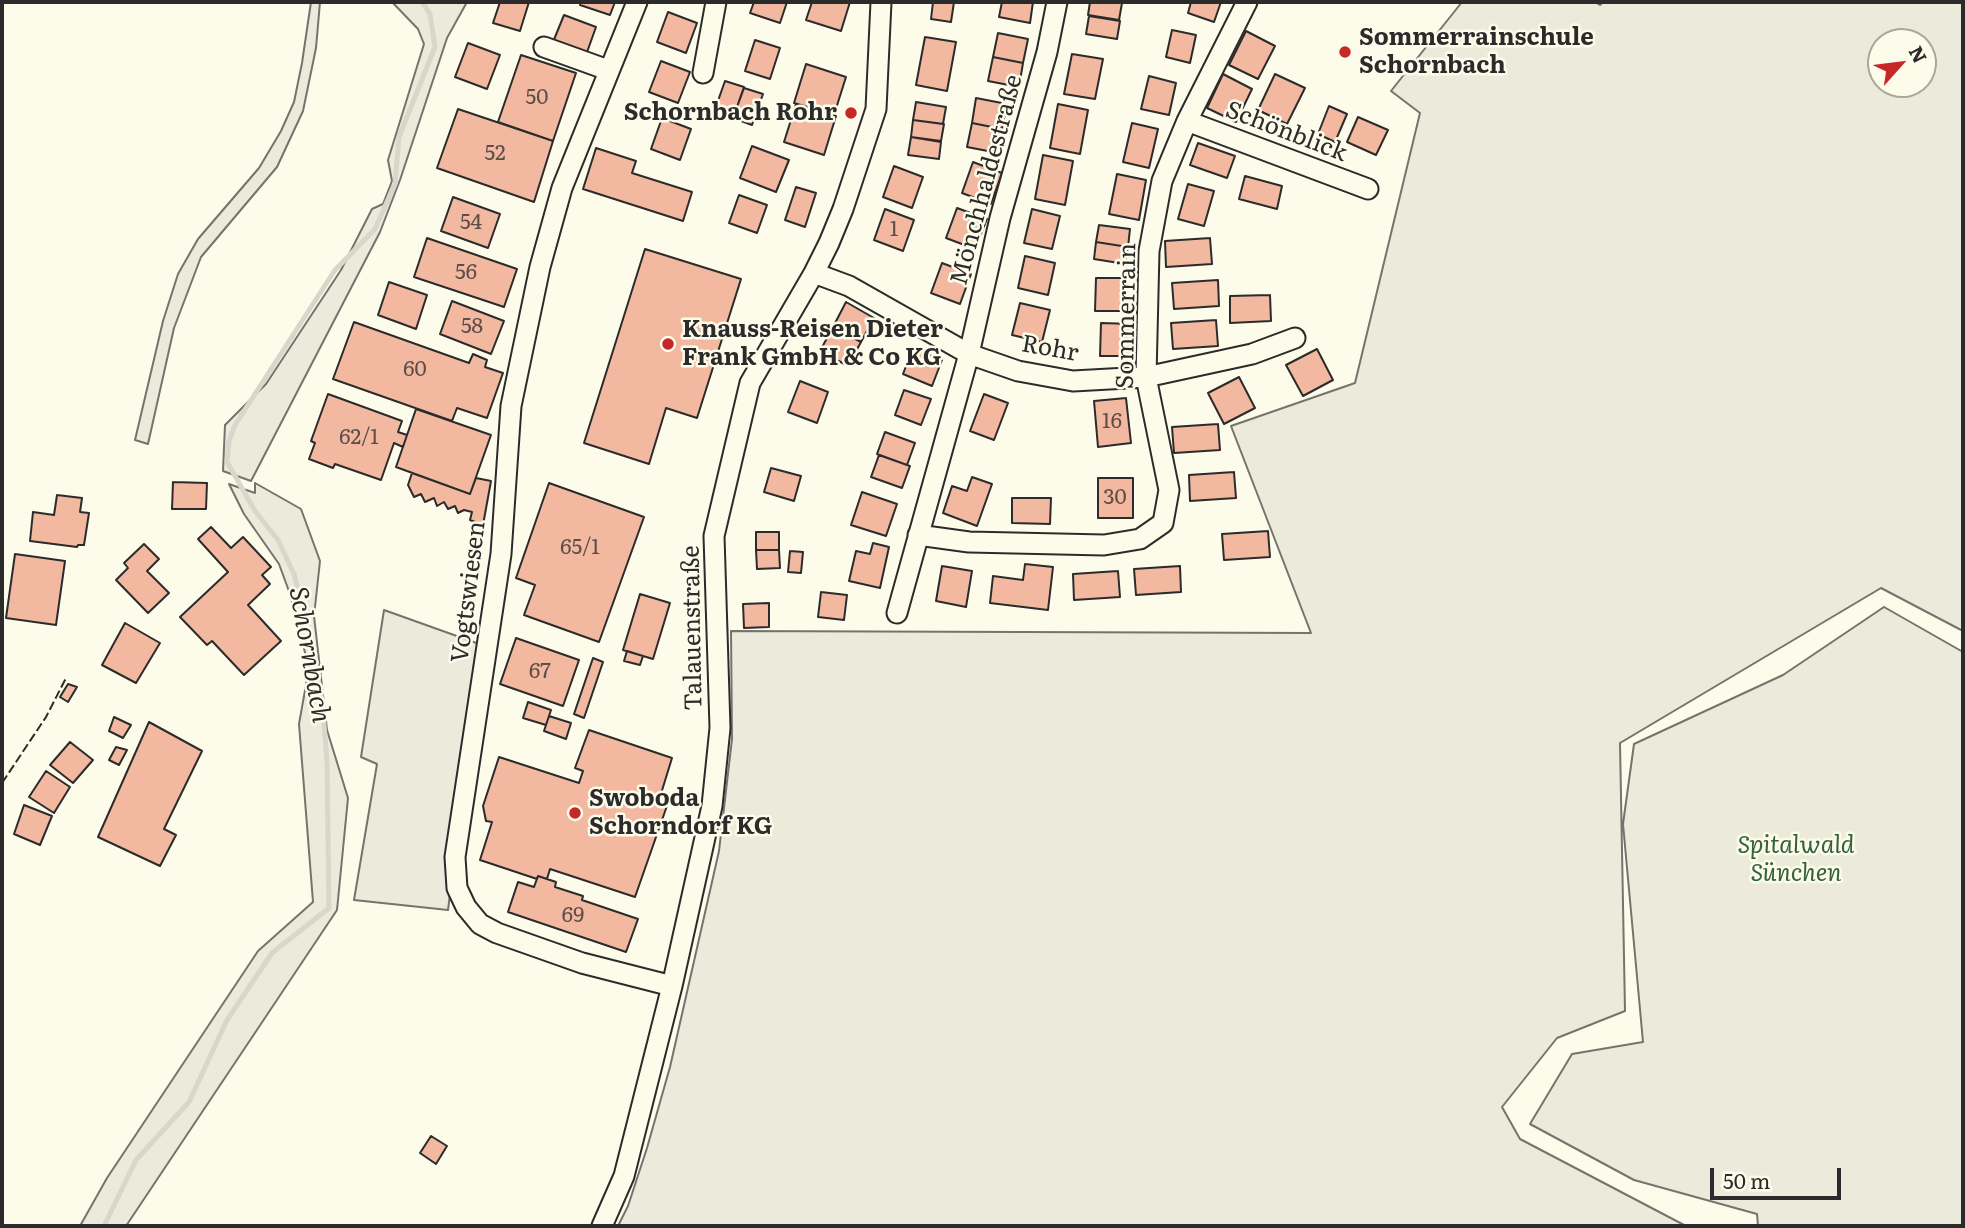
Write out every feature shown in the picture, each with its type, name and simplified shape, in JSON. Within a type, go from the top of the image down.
[{"type":"street","name":"Vogtswiesen","points":[[637,2],[560,197],[540,267],[514,393],[501,554],[455,857],[457,888],[466,907],[480,924],[497,933],[582,963],[672,986]]},
{"type":"street","name":"Talauenstraße","points":[[602,1226],[624,1176],[672,986],[712,806],[720,728],[714,536],[750,383],[814,273],[843,209],[876,109],[881,2]]},
{"type":"street","name":"Mönchhaldestraße","points":[[897,613],[969,354],[1000,218],[1047,52],[1057,2]]},
{"type":"street","name":"Sommerrain","points":[[918,535],[969,542],[1104,545],[1140,539],[1163,523],[1168,491],[1146,377],[1149,251],[1162,181],[1187,121],[1247,2]]},
{"type":"street","points":[[703,73],[712,3]]},
{"type":"street","points":[[544,47],[608,70]]},
{"type":"street","name":"Schönblick","points":[[1187,121],[1368,188]]},
{"type":"street","name":"Rohr","points":[[814,273],[849,286],[969,354],[1018,371],[1073,381],[1146,377],[1252,354],[1295,338]]},
{"type":"green space","points":[[311,2],[320,2],[316,48],[303,111],[277,167],[201,257],[174,328],[148,444],[135,440],[163,321],[178,274],[198,239],[259,168],[281,131],[294,102]]},
{"type":"green space","points":[[392,2],[467,2],[447,38],[380,232],[251,481],[223,471],[225,425],[266,384],[341,270],[372,209],[383,204],[392,181],[388,160],[424,44],[418,29]]},
{"type":"green space","points":[[1462,2],[1595,2],[1600,5],[1603,2],[1963,2],[1963,631],[1881,588],[1620,743],[1625,1011],[1557,1038],[1502,1107],[1520,1139],[1686,1226],[618,1226],[628,1206],[647,1148],[670,1067],[719,851],[732,739],[731,631],[1311,633],[1231,426],[1355,383],[1420,113],[1391,91]]},
{"type":"green space","points":[[255,483],[301,509],[320,561],[314,616],[327,730],[348,798],[337,910],[126,1226],[80,1226],[107,1178],[258,951],[313,902],[299,724],[309,668],[290,594],[279,564],[244,514],[229,484],[255,493]]},
{"type":"green space","name":"Spitalwald Sünchen","points":[[1884,607],[1963,652],[1963,1226],[1758,1226],[1757,1214],[1634,1180],[1530,1124],[1572,1054],[1643,1042],[1623,824],[1634,744],[1783,675]]},
{"type":"shaded area","points":[[384,610],[482,645],[448,910],[354,900],[377,764],[361,757]]},
{"type":"building","points":[[500,2],[529,2],[520,31],[493,23]]},
{"type":"building","points":[[581,2],[615,2],[610,15],[580,5]]},
{"type":"building","points":[[754,2],[787,2],[780,23],[750,13]]},
{"type":"building","points":[[812,2],[850,2],[841,31],[806,20]]},
{"type":"building","points":[[933,2],[954,2],[951,22],[931,19]]},
{"type":"building","points":[[1002,2],[1033,2],[1030,23],[999,17]]},
{"type":"building","points":[[1090,2],[1122,3],[1119,20],[1088,15]]},
{"type":"building","points":[[1191,2],[1221,2],[1214,22],[1188,13]]},
{"type":"building","points":[[668,12],[697,23],[686,53],[657,42]]},
{"type":"building","points":[[564,15],[596,27],[586,55],[553,42]]},
{"type":"building","points":[[1089,16],[1120,21],[1117,39],[1086,34]]},
{"type":"building","points":[[1172,30],[1196,35],[1190,63],[1166,57]]},
{"type":"building","points":[[1246,31],[1275,46],[1258,79],[1229,65]]},
{"type":"building","points":[[998,33],[1028,39],[1023,63],[993,57]]},
{"type":"building","points":[[925,37],[956,42],[947,91],[916,85]]},
{"type":"building","points":[[755,40],[780,48],[770,79],[745,71]]},
{"type":"building","points":[[468,43],[500,55],[487,89],[455,77]]},
{"type":"building","points":[[1072,54],[1103,59],[1095,99],[1064,94]]},
{"type":"building","points":[[521,55],[576,73],[553,141],[498,122]]},
{"type":"building","points":[[993,57],[1023,63],[1019,87],[988,81]]},
{"type":"building","points":[[661,61],[690,72],[678,103],[649,92]]},
{"type":"building","points":[[806,64],[846,77],[834,115],[794,103]]},
{"type":"building","points":[[1223,74],[1252,89],[1236,122],[1207,108]]},
{"type":"building","points":[[1275,74],[1305,88],[1287,124],[1258,110]]},
{"type":"building","points":[[1149,76],[1176,83],[1169,115],[1141,109]]},
{"type":"building","points":[[725,81],[744,87],[733,118],[714,112]]},
{"type":"building","points":[[744,88],[763,94],[752,125],[733,118]]},
{"type":"building","points":[[976,98],[1007,104],[1002,129],[972,123]]},
{"type":"building","points":[[916,102],[946,107],[943,124],[913,120]]},
{"type":"building","points":[[796,104],[836,116],[824,155],[784,142]]},
{"type":"building","points":[[1058,104],[1088,110],[1080,154],[1050,148]]},
{"type":"building","points":[[1329,106],[1347,114],[1335,142],[1318,134]]},
{"type":"building","points":[[458,109],[553,141],[534,202],[437,168]]},
{"type":"building","points":[[1358,117],[1388,130],[1376,155],[1347,142]]},
{"type":"building","points":[[662,118],[691,129],[680,160],[651,149]]},
{"type":"building","points":[[913,120],[944,124],[941,141],[911,137]]},
{"type":"building","points":[[972,123],[1002,129],[998,153],[967,147]]},
{"type":"building","points":[[1132,123],[1158,129],[1149,168],[1123,162]]},
{"type":"building","points":[[911,137],[941,142],[939,159],[908,155]]},
{"type":"building","points":[[1198,143],[1235,156],[1227,178],[1190,165]]},
{"type":"building","points":[[752,146],[789,160],[776,192],[740,178]]},
{"type":"building","points":[[596,148],[636,161],[632,173],[692,192],[683,221],[583,189]]},
{"type":"building","points":[[1043,155],[1073,161],[1065,205],[1035,199]]},
{"type":"building","points":[[973,162],[1002,173],[991,204],[962,193]]},
{"type":"building","points":[[894,166],[923,177],[912,208],[883,197]]},
{"type":"building","points":[[1117,174],[1146,180],[1139,220],[1109,214]]},
{"type":"building","points":[[1245,176],[1282,186],[1277,209],[1239,199]]},
{"type":"building","points":[[1188,184],[1214,191],[1204,226],[1178,219]]},
{"type":"building","points":[[796,187],[816,193],[805,227],[785,220]]},
{"type":"building","points":[[739,195],[767,205],[757,233],[729,223]]},
{"type":"building","points":[[453,197],[500,214],[488,248],[441,231]]},
{"type":"building","points":[[957,208],[987,219],[975,249],[946,238]]},
{"type":"building","points":[[885,209],[914,220],[903,251],[874,240]]},
{"type":"building","points":[[1032,209],[1060,216],[1052,249],[1024,243]]},
{"type":"building","points":[[1099,225],[1130,229],[1128,247],[1096,242]]},
{"type":"building","points":[[427,238],[517,269],[504,307],[414,277]]},
{"type":"building","points":[[1210,238],[1212,264],[1166,267],[1165,241]]},
{"type":"building","points":[[1096,242],[1128,247],[1125,264],[1094,259]]},
{"type":"building","name":"Knauss-Reisen Dieter Frank GmbH & Co KG","points":[[645,249],[741,279],[697,418],[666,408],[649,464],[584,443]]},
{"type":"building","points":[[1025,256],[1055,263],[1048,295],[1018,288]]},
{"type":"building","points":[[942,263],[971,274],[960,304],[931,293]]},
{"type":"building","points":[[1096,278],[1127,278],[1126,311],[1095,311]]},
{"type":"building","points":[[1218,280],[1219,306],[1174,309],[1172,283]]},
{"type":"building","points":[[389,282],[427,295],[416,329],[378,315]]},
{"type":"building","points":[[1270,295],[1271,321],[1230,323],[1230,296]]},
{"type":"building","points":[[452,301],[504,321],[491,354],[440,334]]},
{"type":"building","points":[[846,302],[874,318],[861,342],[833,327]]},
{"type":"building","points":[[1020,303],[1050,310],[1042,342],[1012,335]]},
{"type":"building","points":[[1216,320],[1218,346],[1173,349],[1171,323]]},
{"type":"building","points":[[354,322],[469,363],[473,354],[487,360],[485,367],[503,373],[487,418],[457,408],[452,421],[333,379]]},
{"type":"building","points":[[1101,323],[1132,324],[1131,356],[1100,356]]},
{"type":"building","points":[[833,327],[861,342],[848,366],[820,351]]},
{"type":"building","points":[[913,348],[942,360],[932,386],[903,374]]},
{"type":"building","points":[[1317,349],[1333,380],[1303,396],[1286,365]]},
{"type":"building","points":[[1239,377],[1255,408],[1224,424],[1208,393]]},
{"type":"building","points":[[800,381],[828,392],[817,423],[788,412]]},
{"type":"building","points":[[904,390],[931,399],[921,425],[895,415]]},
{"type":"building","points":[[328,394],[402,421],[398,432],[407,435],[403,447],[394,443],[381,480],[335,464],[333,468],[309,459],[315,443],[311,441]]},
{"type":"building","points":[[984,394],[1008,403],[994,440],[970,431]]},
{"type":"building","points":[[1126,398],[1131,443],[1098,447],[1094,401]]},
{"type":"building","points":[[416,409],[491,435],[470,494],[396,467]]},
{"type":"building","points":[[1218,424],[1220,450],[1174,453],[1172,427]]},
{"type":"building","points":[[885,432],[915,443],[907,465],[877,454]]},
{"type":"building","points":[[879,455],[910,466],[902,488],[871,477]]},
{"type":"building","points":[[771,468],[801,476],[794,501],[764,492]]},
{"type":"building","points":[[1234,472],[1236,498],[1190,501],[1189,475]]},
{"type":"building","points":[[412,473],[470,494],[476,478],[491,481],[483,525],[470,520],[472,512],[464,510],[458,513],[455,506],[448,509],[444,502],[437,506],[434,498],[425,502],[421,494],[414,497],[408,485]]},
{"type":"building","points":[[972,477],[992,484],[977,526],[943,513],[952,486],[967,491]]},
{"type":"building","points":[[1098,478],[1133,478],[1133,518],[1098,518]]},
{"type":"building","points":[[173,482],[207,483],[206,509],[172,509]]},
{"type":"building","points":[[549,483],[644,517],[599,642],[524,615],[535,585],[516,578]]},
{"type":"building","points":[[862,492],[897,504],[886,536],[851,525]]},
{"type":"building","points":[[57,495],[82,498],[80,512],[89,513],[84,545],[77,547],[30,541],[33,512],[54,515]]},
{"type":"building","points":[[1012,498],[1051,498],[1050,524],[1012,523]]},
{"type":"building","points":[[211,527],[231,548],[243,537],[271,567],[262,575],[270,584],[248,605],[281,641],[244,675],[212,641],[207,645],[180,617],[228,572],[198,539]]},
{"type":"building","points":[[1268,531],[1270,557],[1224,560],[1222,534]]},
{"type":"building","points":[[756,532],[779,532],[779,550],[756,550]]},
{"type":"building","points":[[873,543],[889,547],[880,588],[849,581],[856,551],[870,554]]},
{"type":"building","points":[[144,544],[159,559],[147,571],[169,593],[148,613],[116,580],[128,568],[124,563]]},
{"type":"building","points":[[756,550],[779,550],[780,568],[757,569]]},
{"type":"building","points":[[790,551],[803,552],[801,573],[788,572]]},
{"type":"building","points":[[15,554],[65,561],[56,625],[6,618]]},
{"type":"building","points":[[1025,564],[1053,567],[1048,610],[990,603],[993,576],[1023,580]]},
{"type":"building","points":[[942,566],[972,571],[966,607],[936,601]]},
{"type":"building","points":[[1180,566],[1181,592],[1136,595],[1134,569]]},
{"type":"building","points":[[1118,571],[1120,597],[1074,600],[1073,574]]},
{"type":"building","points":[[821,592],[847,595],[844,620],[818,617]]},
{"type":"building","points":[[640,594],[670,603],[653,659],[623,650]]},
{"type":"building","points":[[769,603],[769,627],[744,628],[743,604]]},
{"type":"building","points":[[125,623],[160,643],[136,683],[102,665]]},
{"type":"building","points":[[516,638],[579,660],[563,706],[500,684]]},
{"type":"building","points":[[627,651],[643,656],[640,665],[624,661]]},
{"type":"building","points":[[593,658],[603,662],[584,718],[574,714]]},
{"type":"building","points":[[68,684],[77,687],[68,702],[60,697]]},
{"type":"building","points":[[528,702],[551,710],[546,725],[523,718]]},
{"type":"building","points":[[549,716],[571,723],[566,739],[544,731]]},
{"type":"building","points":[[114,717],[131,725],[123,738],[109,731]]},
{"type":"building","points":[[149,722],[202,751],[164,829],[176,835],[160,866],[98,837]]},
{"type":"building","name":"Swoboda Schorndorf KG","points":[[589,730],[672,758],[660,797],[669,800],[635,897],[550,869],[547,879],[538,876],[537,879],[480,860],[492,822],[486,821],[483,806],[499,757],[579,783],[583,771],[575,768]]},
{"type":"building","points":[[70,742],[93,760],[73,783],[50,765]]},
{"type":"building","points":[[116,747],[127,750],[119,765],[109,760]]},
{"type":"building","points":[[46,771],[70,787],[54,813],[29,797]]},
{"type":"building","points":[[24,805],[52,816],[40,845],[14,834]]},
{"type":"building","name":"Swoboda Schorndorf KG","points":[[538,876],[556,882],[555,887],[583,896],[582,900],[638,919],[626,952],[508,912],[518,882],[534,887]]},
{"type":"building","points":[[431,1136],[447,1146],[436,1164],[420,1153]]},
{"type":"waterway","name":"Schornbach","points":[[104,1226],[136,1160],[189,1102],[227,1020],[272,953],[329,908],[327,761],[322,701],[309,631],[294,574],[278,540],[255,511],[227,462],[229,441],[235,425],[335,270],[375,229],[395,184],[399,137],[435,47],[430,14],[422,2]]},
{"type":"fence","points":[[2,783],[46,717],[66,678]]},
{"type":"place","name":"Sommerrainschule Schornbach","points":[[1345,52]]},
{"type":"place","name":"Schornbach Rohr","points":[[851,113]]},
{"type":"place","name":"Knauss-Reisen Dieter Frank GmbH & Co KG","points":[[668,344]]},
{"type":"place","name":"Swoboda Schorndorf KG","points":[[575,813]]}]
